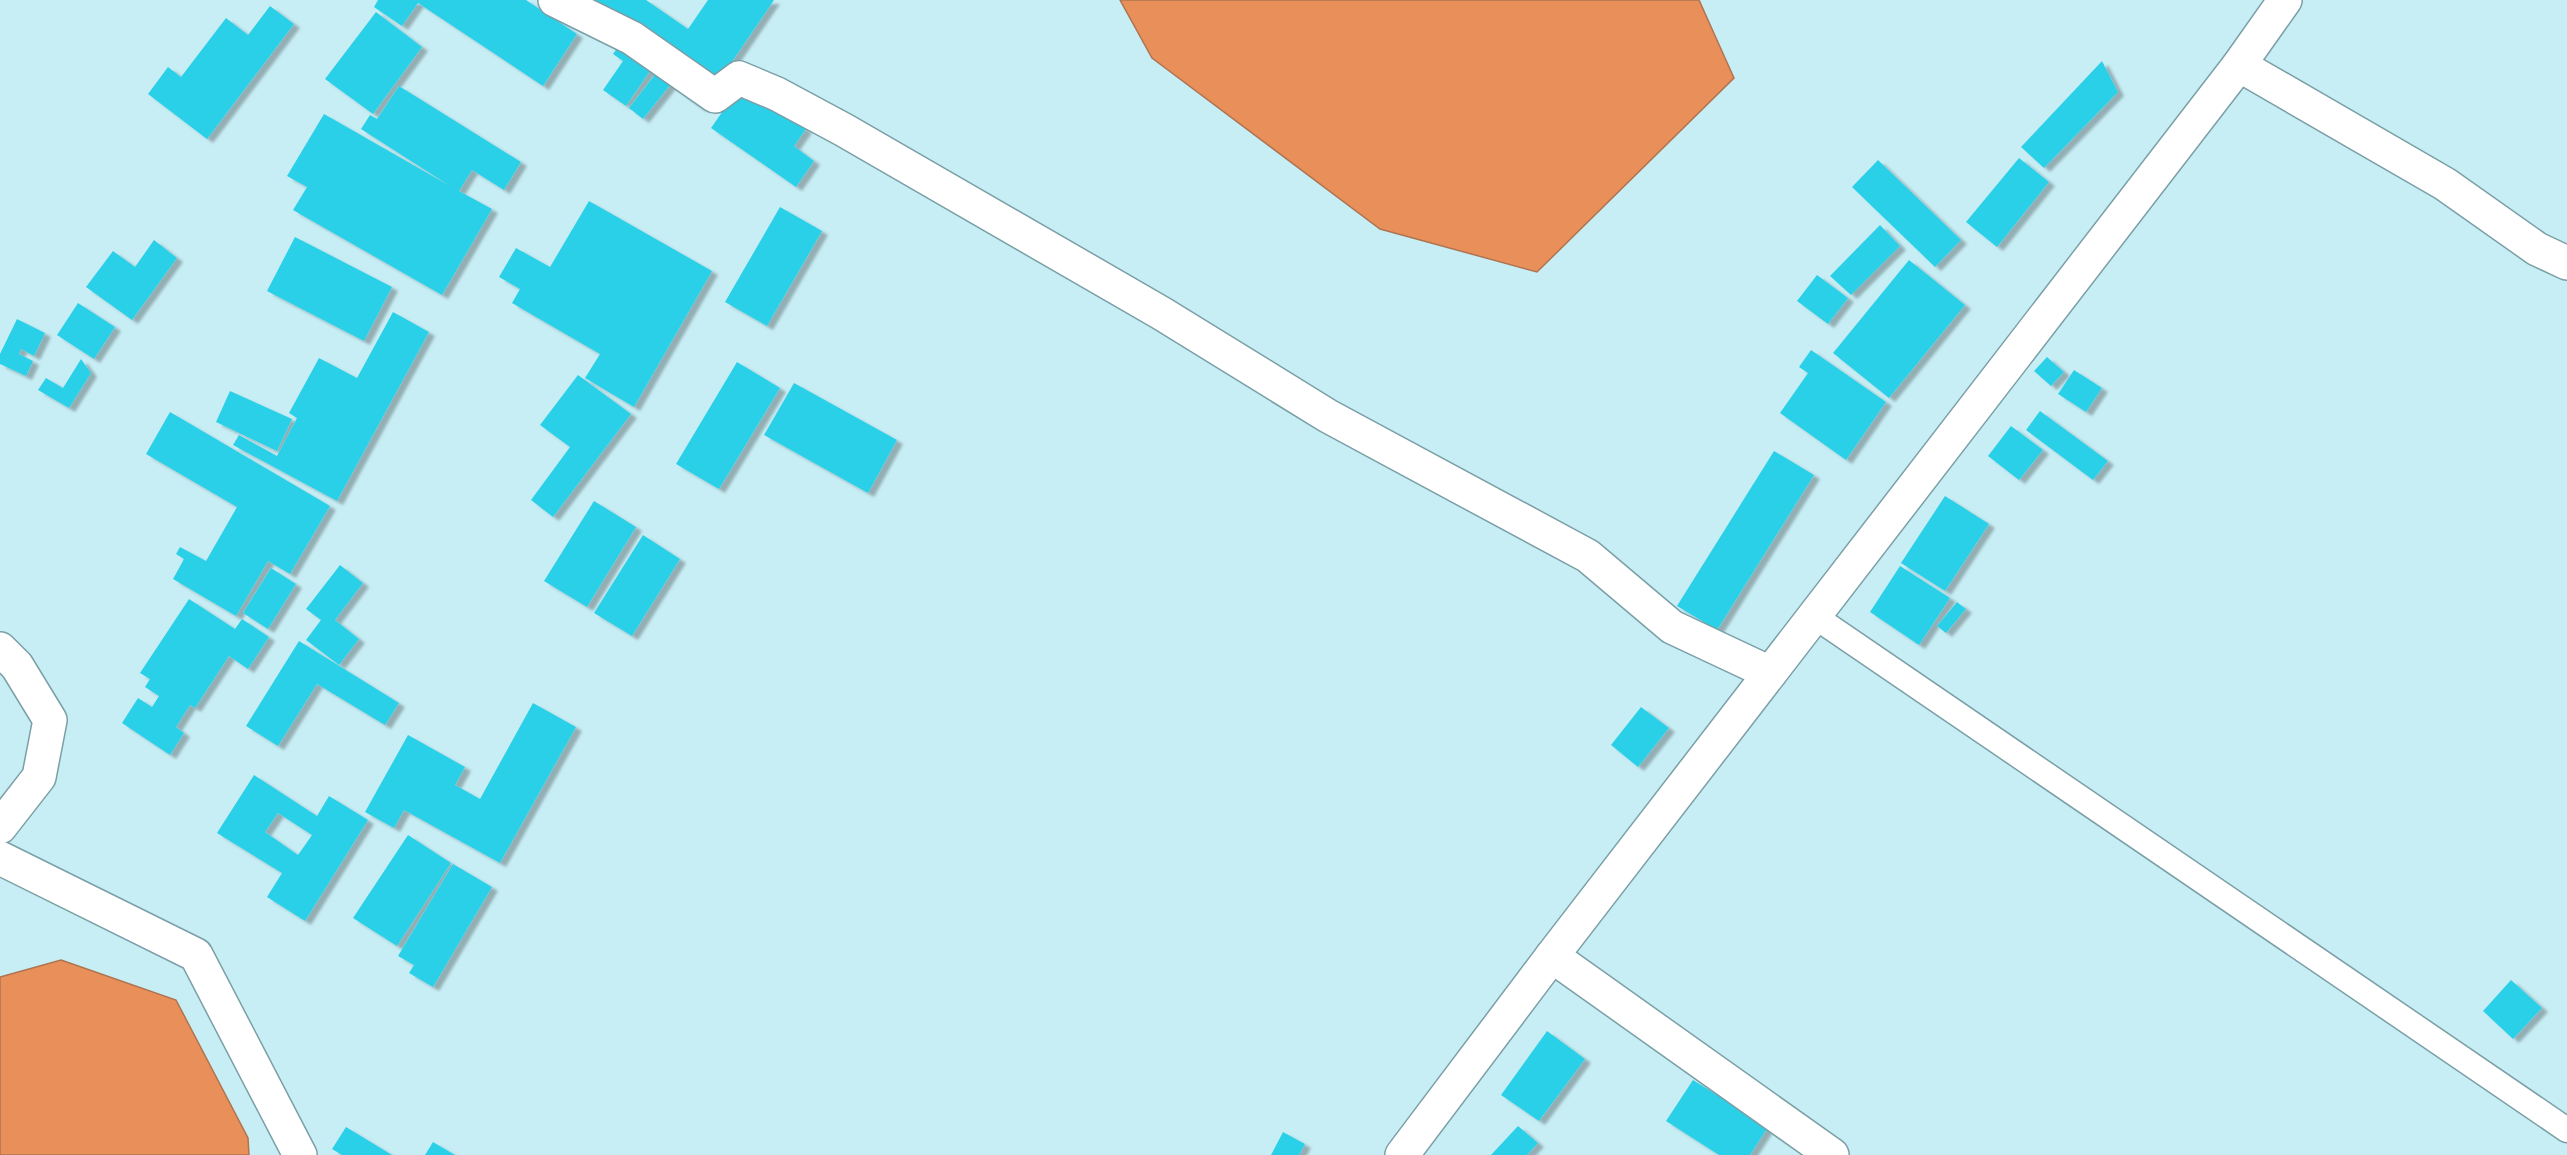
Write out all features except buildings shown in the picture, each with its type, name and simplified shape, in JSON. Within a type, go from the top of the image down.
[{"type":"street","points":[[555,0],[632,38],[715,96],[739,78],[777,94],[844,130],[1161,314],[1328,416],[1588,556],[1672,627],[1770,673]]},
{"type":"street","points":[[1402,1155],[1552,956],[2239,65],[2285,0]]},
{"type":"street","points":[[2239,65],[2445,184],[2537,249],[2567,263]]},
{"type":"street","points":[[0,649],[17,666],[50,720],[39,777],[0,827]]},
{"type":"street","points":[[0,858],[196,956],[300,1155]]},
{"type":"street","points":[[1552,956],[1832,1155]]},
{"type":"lane","points":[[1814,616],[2567,1130]]},
{"type":"shaded area","points":[[1120,0],[1699,0],[1734,78],[1537,272],[1380,229],[1152,58]]},
{"type":"shaded area","points":[[61,960],[176,1000],[248,1138],[249,1155],[0,1155],[0,977]]}]
